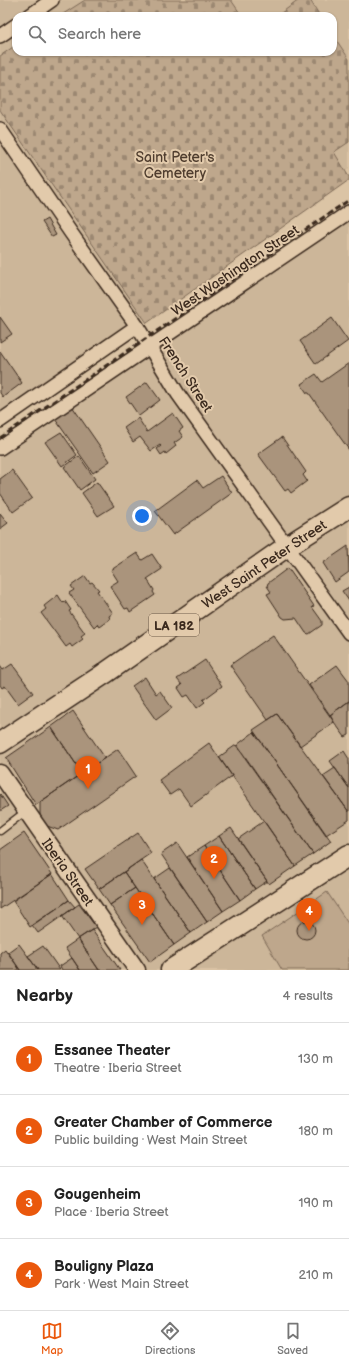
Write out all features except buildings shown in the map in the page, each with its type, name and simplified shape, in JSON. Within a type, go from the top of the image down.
[{"type":"main road","name":"West Saint Peter Street","points":[[0,743],[104,674],[286,547],[349,507]]},
{"type":"main road","points":[[171,970],[348,859]]},
{"type":"street","points":[[35,12],[52,0]]},
{"type":"street","points":[[0,36],[12,28]]},
{"type":"street","name":"French Street","points":[[0,128],[71,233],[137,326],[178,394],[349,633]]},
{"type":"street","name":"West Washington Street","points":[[0,448],[349,212]]},
{"type":"street","points":[[0,421],[137,326]]},
{"type":"street","name":"Iberia Street","points":[[0,773],[137,970]]},
{"type":"lane","points":[[0,831],[26,811]]},
{"type":"shaded area","name":"Saint Peter's Cemetery","points":[[0,0],[349,0],[349,168],[0,421]]},
{"type":"shaded area","points":[[349,212],[349,970],[0,970],[0,455]]},
{"type":"green space","points":[[85,0],[231,0],[239,12],[66,12]]},
{"type":"green space","points":[[299,0],[310,0],[318,12],[282,12]]},
{"type":"green space","name":"Saint Peter's Cemetery","points":[[337,41],[349,59],[349,142],[334,152],[349,177],[349,180],[147,323],[0,110],[0,56],[12,48],[12,56],[337,56]]},
{"type":"green space","points":[[327,892],[349,925],[349,970],[282,970],[262,936]]},
{"type":"railway","points":[[0,438],[349,200]]},
{"type":"place","name":"Essanee Theater","points":[[88,789]]},
{"type":"place","name":"Greater Chamber of Commerce","points":[[214,879]]},
{"type":"place","name":"Gougenheim","points":[[142,925]]},
{"type":"place","name":"Bouligny Plaza","points":[[309,931]]}]
